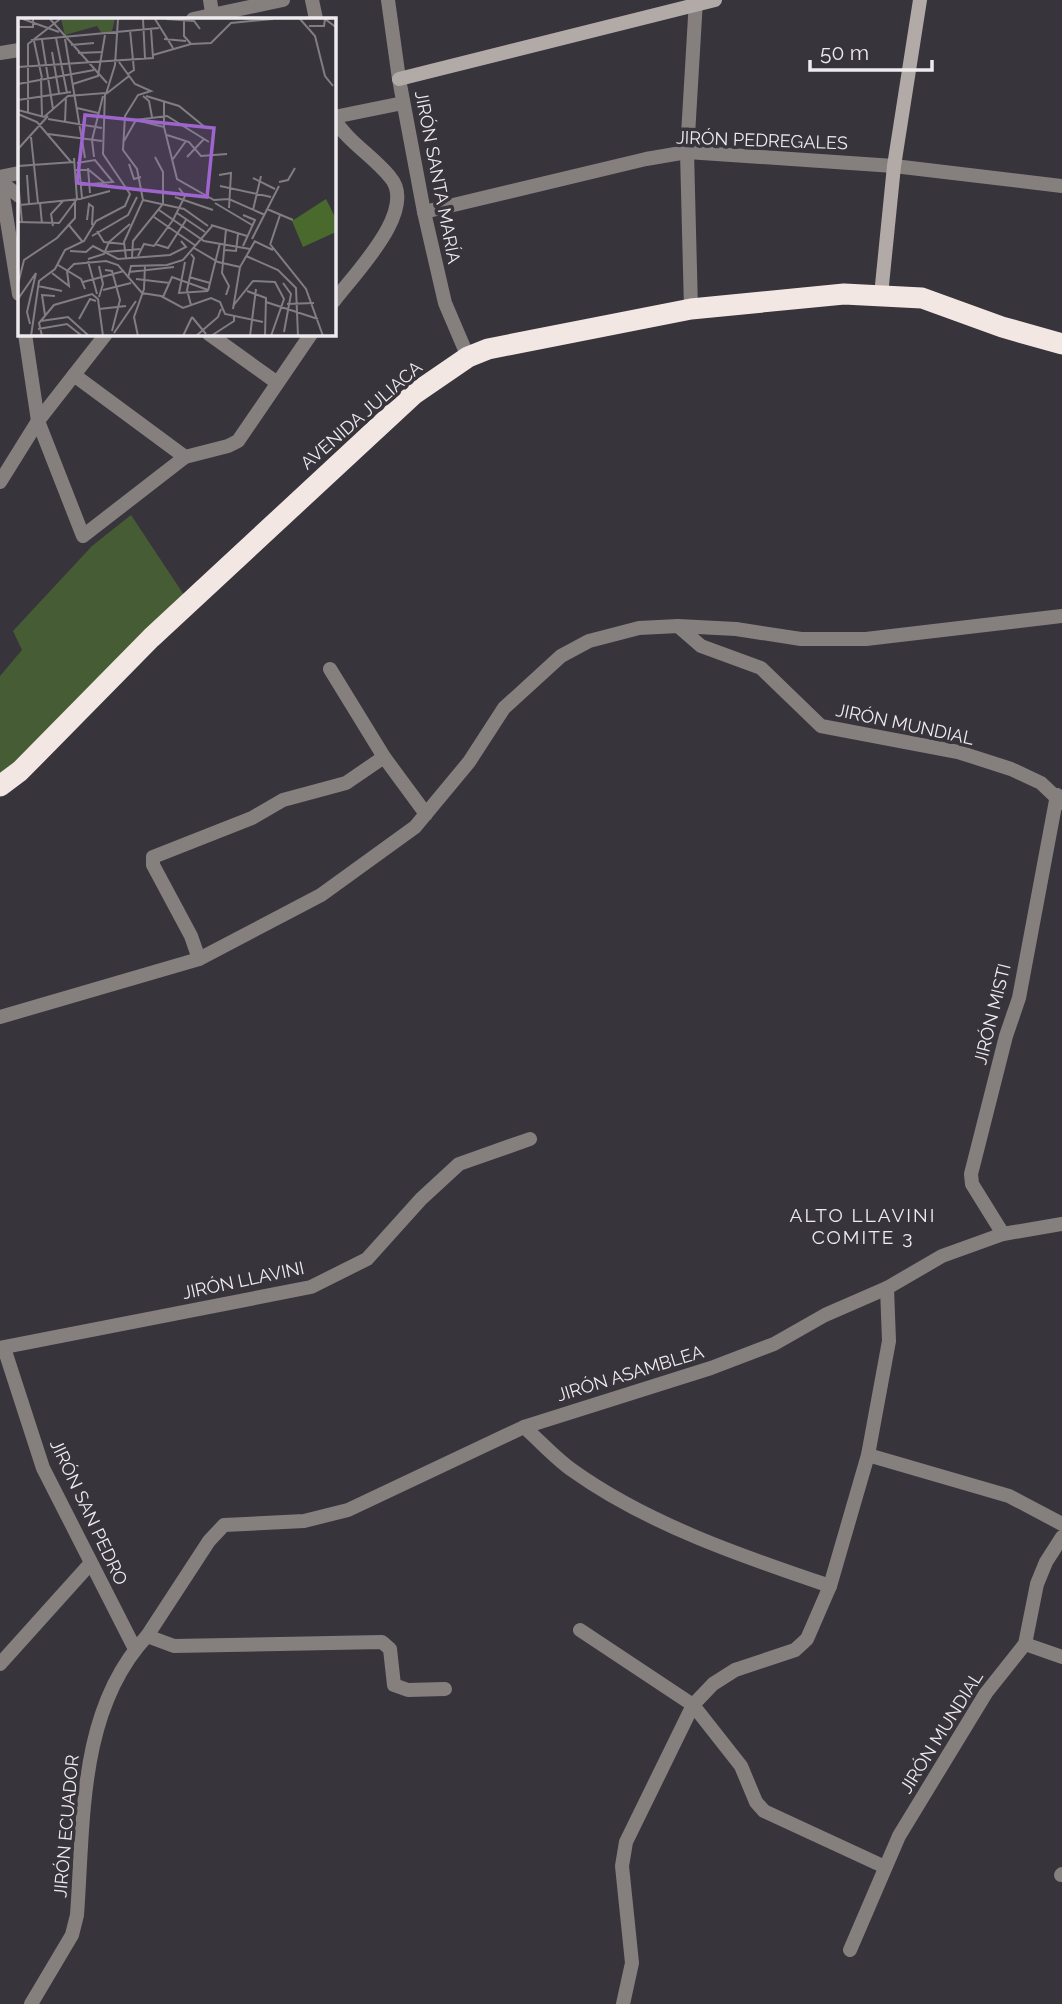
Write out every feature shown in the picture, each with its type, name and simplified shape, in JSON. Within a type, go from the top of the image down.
[{"type":"highway","name":"AVENIDA JULIACA","points":[[0,786],[20,771],[151,638],[414,394],[468,357],[512,342],[691,309],[771,299],[881,295],[922,298],[1002,327],[1062,344]]},
{"type":"street","points":[[210,0],[212,18],[283,0]]},
{"type":"street","points":[[312,0],[316,18]]},
{"type":"street","name":"JIRÓN SANTA MARÍA","points":[[388,0],[403,103],[424,212],[445,303],[468,357]]},
{"type":"street","points":[[399,79],[715,0]]},
{"type":"street","points":[[881,295],[894,166],[920,0]]},
{"type":"street","points":[[691,309],[687,152],[696,3]]},
{"type":"street","points":[[0,53],[18,50]]},
{"type":"street","points":[[336,118],[403,103]]},
{"type":"street","points":[[336,120],[392,178],[398,200],[392,224],[340,282]]},
{"type":"street","name":"JIRÓN PEDREGALES","points":[[424,212],[646,159],[687,152],[894,166],[1062,186]]},
{"type":"street","points":[[0,179],[18,173]]},
{"type":"street","points":[[0,179],[18,195]]},
{"type":"street","points":[[0,179],[18,288]]},
{"type":"street","points":[[25,336],[38,421],[83,536],[185,457],[238,441],[309,336]]},
{"type":"street","points":[[0,482],[38,421],[104,336]]},
{"type":"street","points":[[212,336],[276,382]]},
{"type":"street","points":[[74,375],[185,457]]},
{"type":"street","points":[[0,1017],[199,959],[321,895],[415,827],[469,762],[504,708],[561,656],[589,641],[639,628],[678,626],[736,629],[801,639],[866,639],[1062,616]]},
{"type":"street","name":"JIRÓN MUNDIAL","points":[[678,626],[701,646],[761,668],[812,721],[821,726],[958,752],[1011,769],[1041,783],[1060,800]]},
{"type":"street","points":[[330,669],[384,757],[426,814]]},
{"type":"street","points":[[199,959],[191,936],[153,865],[152,857],[269,810],[284,800],[346,783],[384,757]]},
{"type":"street","name":"JIRÓN MISTI","points":[[1003,1234],[972,1184],[971,1174],[1006,1036],[1019,998],[1060,800]]},
{"type":"street","name":"JIRÓN LLAVINI","points":[[2,1348],[311,1287],[367,1259],[421,1199],[459,1164],[530,1139]]},
{"type":"street","name":"JIRÓN ASAMBLEA","points":[[209,1541],[229,1522],[304,1521],[348,1510],[524,1427],[711,1368],[774,1344],[825,1315],[887,1288],[942,1256],[1003,1234],[1062,1224]]},
{"type":"street","points":[[623,2004],[632,1963],[622,1866],[626,1842],[693,1705],[713,1684],[735,1670],[773,1659],[803,1645],[830,1586],[868,1455],[889,1341],[887,1288]]},
{"type":"street","name":"JIRÓN SAN PEDRO","points":[[2,1348],[43,1468],[135,1648]]},
{"type":"street","points":[[524,1427],[572,1470],[635,1506],[729,1552],[830,1586]]},
{"type":"street","points":[[868,1455],[1009,1496],[1062,1524]]},
{"type":"street","name":"JIRÓN MUNDIAL","points":[[849,1950],[899,1836],[986,1693],[1025,1644],[1037,1584],[1046,1562],[1062,1537]]},
{"type":"street","name":"JIRÓN ECUADOR","points":[[31,2004],[72,1935],[77,1915],[88,1770],[97,1726],[135,1648],[147,1636],[209,1541]]},
{"type":"street","points":[[0,1664],[90,1564]]},
{"type":"street","points":[[580,1630],[693,1705],[741,1766],[756,1802],[764,1811],[885,1867]]},
{"type":"street","points":[[147,1636],[174,1646],[382,1642],[390,1649],[394,1685],[408,1690],[445,1689]]},
{"type":"street","points":[[1025,1644],[1062,1657]]},
{"type":"green space","points":[[131,515],[190,604],[0,776],[0,676],[22,650],[13,631],[92,546]]},
{"type":"district","name":"ALTO LLAVINI COMITE 3","points":[[863,1226]]}]
